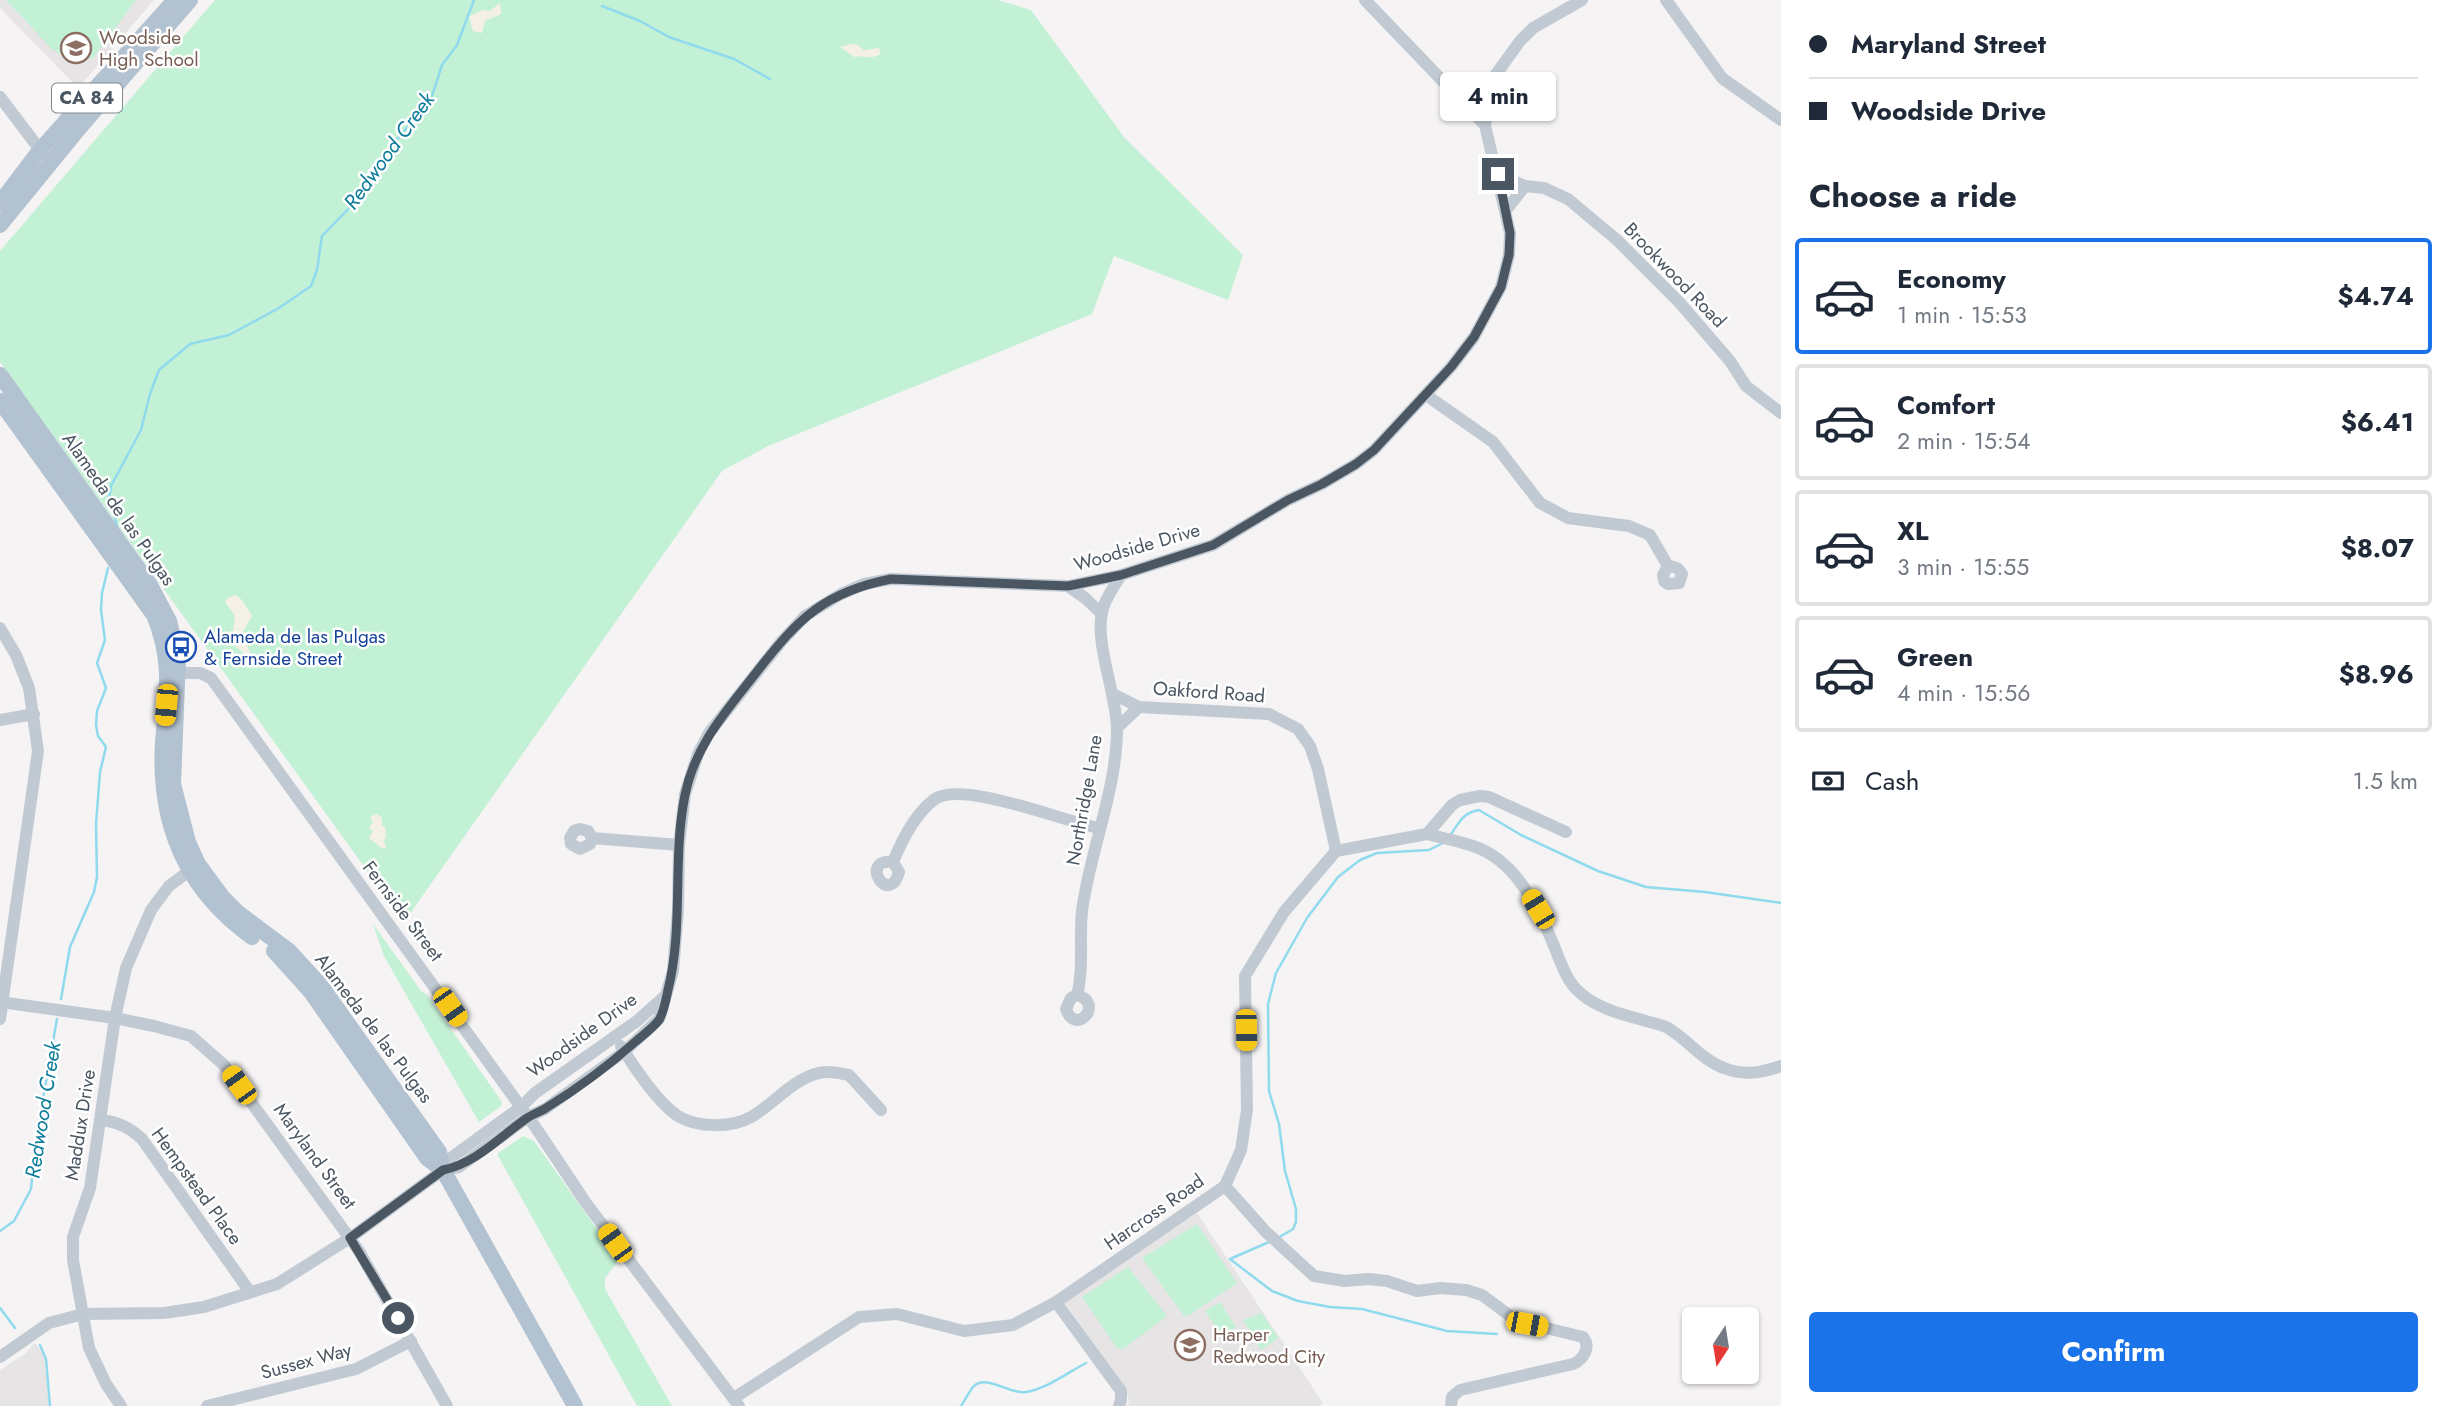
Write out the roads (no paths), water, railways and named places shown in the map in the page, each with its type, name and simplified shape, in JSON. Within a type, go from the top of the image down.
[{"type":"main road","name":"CA 84","points":[[0,203],[40,150],[175,0]]},
{"type":"main road","name":"CA 84","points":[[0,225],[190,0]]},
{"type":"main road","name":"Alameda de las Pulgas","points":[[2,389],[63,477],[150,585],[175,639],[174,673],[162,774],[164,801],[177,845],[194,868],[237,912],[289,951],[321,986],[439,1152],[443,1170],[575,1406]]},
{"type":"street","points":[[1364,0],[1485,125]]},
{"type":"street","name":"Woodside Drive","points":[[525,1112],[545,1109],[625,1051],[659,1019],[667,995],[676,943],[679,845],[685,794],[698,754],[709,733],[780,642],[805,616],[849,590],[891,579],[1068,586],[1121,575],[1213,545],[1288,500],[1332,478],[1374,450],[1426,395],[1474,337],[1501,287],[1509,255],[1510,233],[1485,125],[1494,77],[1533,28],[1582,0]]},
{"type":"street","points":[[1666,0],[1722,78],[1781,120]]},
{"type":"street","points":[[1448,87],[1477,85],[1494,77]]},
{"type":"street","points":[[0,97],[50,164]]},
{"type":"street","name":"Brookwood Road","points":[[1498,174],[1525,186],[1545,188],[1568,199],[1616,240],[1679,302],[1730,361],[1746,386],[1781,413]]},
{"type":"street","points":[[1506,209],[1525,186]]},
{"type":"street","points":[[1426,395],[1493,442],[1540,503],[1568,519],[1629,526],[1649,534],[1668,566]]},
{"type":"street","points":[[1068,586],[1101,614],[1121,575]]},
{"type":"street","name":"Northridge Lane","points":[[1077,995],[1080,982],[1082,911],[1114,759],[1116,727],[1113,694],[1102,638],[1101,614]]},
{"type":"street","points":[[0,628],[21,666],[29,688],[38,751],[0,1019]]},
{"type":"street","name":"Fernside Street","points":[[174,673],[200,673],[211,678],[525,1112],[600,1223],[737,1402]]},
{"type":"street","name":"Oakford Road","points":[[1113,694],[1139,707],[1269,714],[1298,729],[1310,746],[1318,769],[1336,851]]},
{"type":"street","points":[[1116,727],[1139,707]]},
{"type":"street","points":[[0,720],[34,714]]},
{"type":"street","points":[[893,862],[903,840],[922,813],[937,797],[954,793],[976,794],[1100,828]]},
{"type":"street","points":[[1427,834],[1452,805],[1460,800],[1480,796],[1489,797],[1566,832]]},
{"type":"street","points":[[1336,851],[1427,834],[1476,846],[1514,874],[1538,909],[1574,988],[1586,998],[1605,1008],[1667,1027],[1724,1068],[1749,1074],[1781,1066]]},
{"type":"street","points":[[592,838],[679,845]]},
{"type":"street","name":"Harcross Road","points":[[737,1402],[859,1317],[897,1314],[964,1331],[1013,1325],[1056,1302],[1225,1186],[1241,1150],[1247,1110],[1245,976],[1283,912],[1336,851]]},
{"type":"street","name":"Maddux Drive","points":[[121,1406],[106,1384],[89,1348],[73,1260],[73,1237],[90,1188],[126,968],[151,910],[169,886],[194,868]]},
{"type":"street","name":"Woodside Drive","points":[[525,1112],[535,1093],[637,1021],[667,995]]},
{"type":"street","name":"Maryland Street","points":[[1,1002],[116,1018],[191,1036],[224,1065],[350,1238],[447,1406]]},
{"type":"street","points":[[616,1036],[663,1101],[679,1117],[725,1126],[749,1118],[800,1082],[827,1072],[849,1075],[881,1110]]},
{"type":"street","points":[[0,1357],[48,1323],[83,1314],[164,1313],[204,1307],[277,1284],[350,1238],[443,1170],[452,1157],[525,1112]]},
{"type":"street","name":"Hempstead Place","points":[[101,1119],[119,1122],[142,1139],[250,1292]]},
{"type":"street","points":[[1225,1186],[1266,1232],[1314,1276],[1345,1281],[1387,1281],[1418,1291],[1440,1288],[1466,1290],[1482,1295],[1517,1321],[1575,1334],[1586,1341],[1582,1360],[1460,1390],[1452,1397],[1451,1406]]},
{"type":"street","points":[[1056,1302],[1121,1391],[1119,1406]]},
{"type":"street","name":"Sussex Way","points":[[207,1406],[356,1369],[411,1341]]},
{"type":"waterway","name":"Redwood Creek","points":[[117,526],[109,498],[111,486],[141,430],[159,370],[190,344],[229,335],[279,308],[311,286],[317,270],[322,236],[359,198],[383,156],[431,99],[442,65],[457,45],[474,0]]},
{"type":"waterway","name":"Redwood Creek","points":[[602,6],[640,21],[669,37],[734,59],[770,79]]},
{"type":"waterway","name":"Redwood Creek","points":[[61,999],[70,947],[94,892],[97,877],[96,824],[100,772],[106,747],[98,736],[96,725],[97,711],[106,688],[97,663],[105,640],[101,610],[108,568]]},
{"type":"waterway","points":[[1451,834],[1465,816],[1479,810],[1521,835],[1598,871],[1646,887],[1781,903]]},
{"type":"waterway","points":[[1278,1238],[1293,1229],[1296,1209],[1285,1171],[1279,1124],[1269,1091],[1268,1004],[1276,973],[1307,918],[1338,877],[1360,860],[1377,853],[1429,850],[1443,843]]},
{"type":"waterway","name":"Redwood Creek","points":[[0,1231],[14,1221],[31,1189],[37,1133],[57,1019]]},
{"type":"waterway","points":[[1269,1242],[1230,1259],[1272,1291],[1298,1301],[1362,1309],[1447,1331],[1497,1334]]},
{"type":"waterway","name":"Redwood Creek","points":[[0,1308],[15,1328]]},
{"type":"waterway","name":"Redwood Creek","points":[[40,1345],[46,1359],[50,1406]]},
{"type":"waterway","points":[[961,1406],[978,1383],[991,1383],[1013,1391],[1026,1392],[1049,1384],[1086,1363]]},
{"type":"place","name":"Woodside High School","points":[[76,48]]},
{"type":"place","name":"Alameda de las Pulgas & Fernside Street","points":[[181,647]]},
{"type":"place","name":"Harper Redwood City","points":[[1190,1345]]}]
